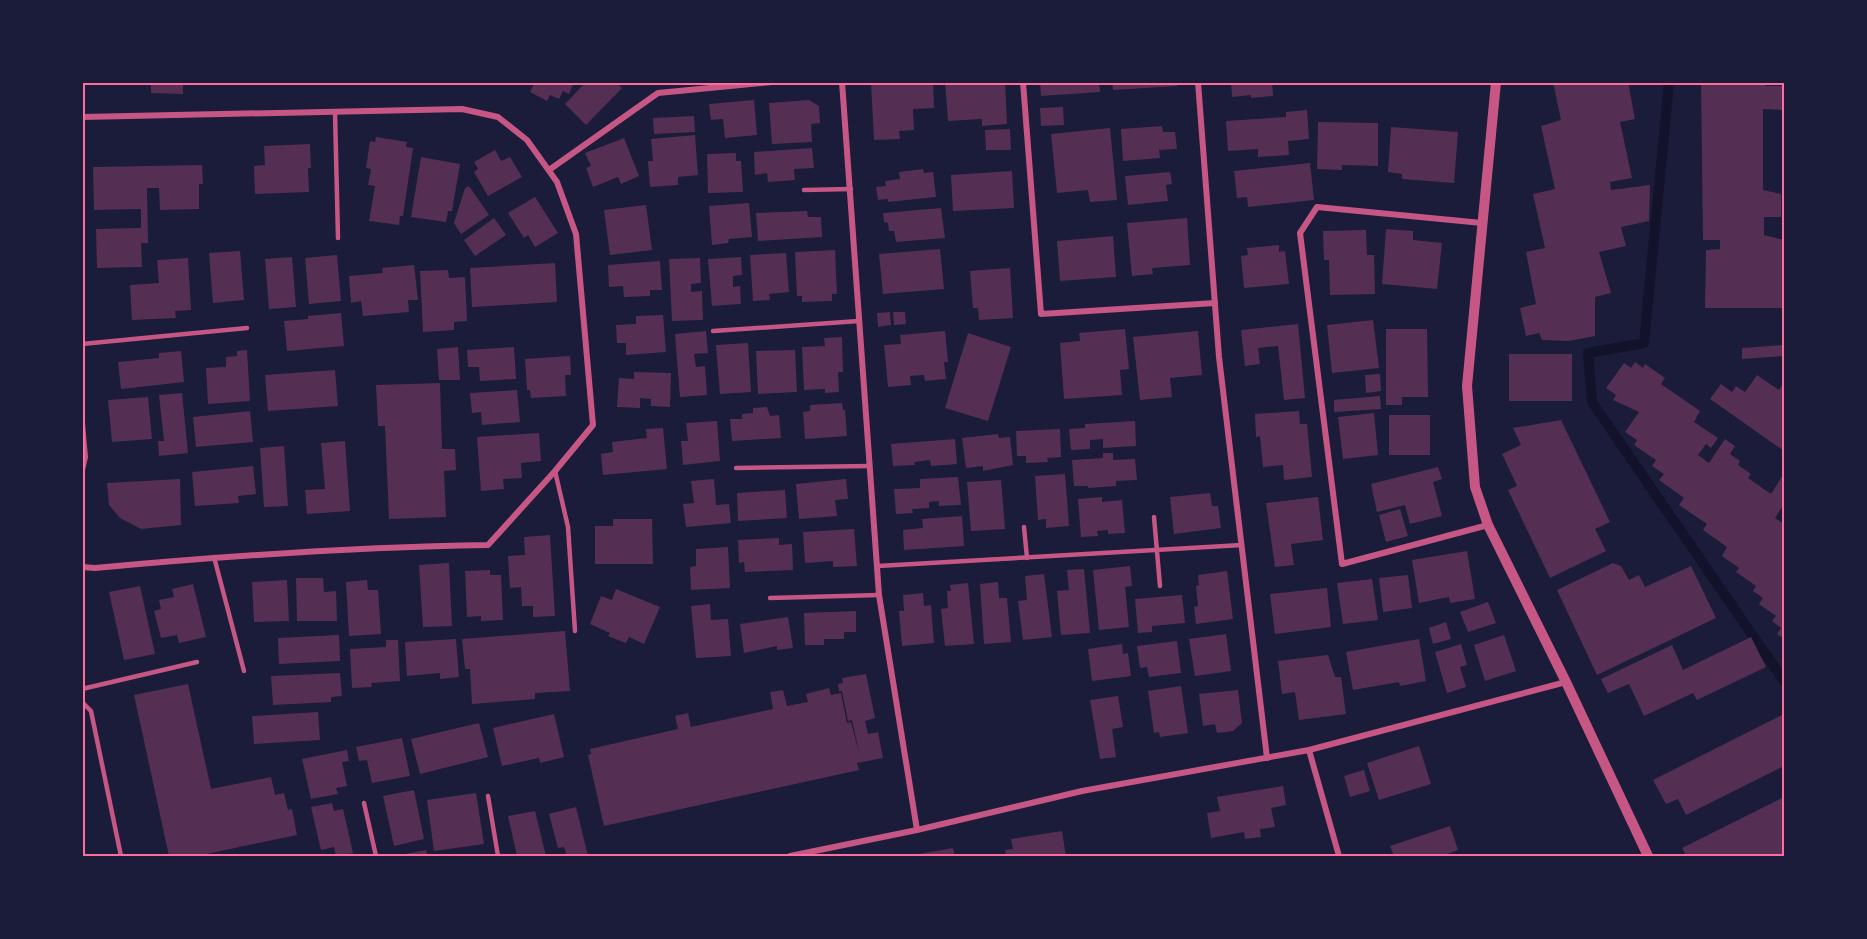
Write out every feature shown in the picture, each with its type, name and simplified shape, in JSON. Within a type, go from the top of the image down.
[{"type":"street","points":[[549,170],[658,93],[772,82]]},
{"type":"street","points":[[842,82],[879,595],[917,830]]},
{"type":"street","points":[[1023,82],[1041,314],[1215,303]]},
{"type":"street","points":[[1198,82],[1219,357],[1267,758]]},
{"type":"street","points":[[1496,82],[1467,386],[1475,487],[1488,525],[1566,682],[1648,856]]},
{"type":"street","points":[[82,117],[462,109],[498,117],[527,140],[549,170],[557,182],[576,234],[593,425],[488,545],[387,546],[214,557],[95,568],[82,567]]},
{"type":"street","points":[[1482,223],[1317,207],[1300,233],[1342,564],[1488,525]]},
{"type":"street","points":[[82,423],[85,457],[82,470]]},
{"type":"street","points":[[790,856],[917,830],[1082,790],[1310,750],[1566,682]]},
{"type":"street","points":[[1310,750],[1339,856]]},
{"type":"lane","points":[[335,112],[338,238]]},
{"type":"lane","points":[[804,190],[850,189]]},
{"type":"lane","points":[[713,331],[860,321]]},
{"type":"lane","points":[[82,344],[247,327]]},
{"type":"lane","points":[[736,468],[870,466]]},
{"type":"lane","points":[[555,471],[568,527],[575,631]]},
{"type":"lane","points":[[1154,517],[1160,586]]},
{"type":"lane","points":[[1024,527],[1027,558]]},
{"type":"lane","points":[[878,566],[1242,545]]},
{"type":"lane","points":[[214,557],[244,671]]},
{"type":"lane","points":[[770,598],[879,595]]},
{"type":"lane","points":[[82,689],[197,662]]},
{"type":"lane","points":[[82,702],[91,711],[121,856]]},
{"type":"lane","points":[[488,796],[498,856]]},
{"type":"lane","points":[[364,803],[376,856]]},
{"type":"building","points":[[151,82],[183,82],[183,94],[151,93]]},
{"type":"building","points":[[535,82],[574,82],[569,94],[563,91],[559,99],[550,95],[547,101],[530,92]]},
{"type":"building","points":[[586,82],[616,82],[622,88],[586,125],[565,104]]},
{"type":"building","points":[[933,82],[934,108],[913,109],[914,130],[899,131],[900,139],[874,140],[871,83]]},
{"type":"building","points":[[945,82],[1005,82],[1007,124],[982,126],[982,119],[948,121]]},
{"type":"building","points":[[1040,82],[1099,82],[1100,92],[1041,96]]},
{"type":"building","points":[[1112,82],[1177,82],[1177,86],[1113,90]]},
{"type":"building","points":[[1231,82],[1272,82],[1273,96],[1232,97]]},
{"type":"building","points":[[1553,82],[1628,82],[1635,119],[1620,122],[1632,178],[1610,182],[1611,190],[1650,185],[1649,221],[1621,227],[1626,246],[1599,252],[1611,293],[1595,297],[1595,336],[1569,341],[1542,340],[1539,333],[1526,336],[1520,308],[1536,304],[1526,252],[1545,248],[1533,194],[1555,189],[1541,126],[1561,120]]},
{"type":"building","points":[[1701,82],[1765,82],[1765,86],[1782,86],[1783,110],[1763,109],[1763,190],[1781,194],[1781,217],[1764,217],[1764,235],[1784,240],[1784,308],[1705,308],[1706,250],[1720,249],[1720,240],[1703,240]]},
{"type":"building","points":[[754,100],[757,135],[725,138],[723,119],[711,120],[709,104]]},
{"type":"building","points":[[809,100],[819,106],[820,123],[811,124],[812,142],[772,144],[769,103]]},
{"type":"building","points":[[1063,107],[1064,125],[1041,126],[1040,108]]},
{"type":"building","points":[[1307,110],[1309,139],[1288,141],[1289,155],[1258,157],[1258,149],[1228,151],[1226,121],[1286,117],[1286,112]]},
{"type":"building","points":[[694,116],[695,132],[654,134],[653,118]]},
{"type":"building","points":[[1318,122],[1378,123],[1378,166],[1342,165],[1342,170],[1317,169]]},
{"type":"building","points":[[1162,126],[1163,132],[1175,132],[1177,149],[1159,150],[1160,158],[1123,161],[1121,129]]},
{"type":"building","points":[[1391,127],[1458,132],[1454,183],[1402,179],[1402,174],[1388,172]]},
{"type":"building","points":[[1110,128],[1117,200],[1090,202],[1088,190],[1057,193],[1051,134]]},
{"type":"building","points":[[1010,129],[1011,150],[986,150],[985,130]]},
{"type":"building","points":[[695,135],[698,175],[678,177],[678,185],[650,187],[648,161],[653,161],[651,139]]},
{"type":"building","points":[[376,137],[407,142],[406,147],[413,148],[403,216],[400,216],[399,225],[369,221],[375,186],[368,185],[371,169],[366,168],[370,141],[375,142]]},
{"type":"building","points":[[624,138],[639,176],[621,184],[618,177],[593,187],[586,168],[591,166],[585,153]]},
{"type":"building","points":[[310,144],[309,192],[255,194],[254,166],[265,165],[264,146]]},
{"type":"building","points":[[812,148],[814,168],[794,169],[795,180],[768,182],[767,173],[755,175],[754,152]]},
{"type":"building","points":[[495,150],[501,161],[510,157],[522,177],[488,196],[474,172],[478,169],[474,162]]},
{"type":"building","points":[[736,153],[736,161],[741,161],[743,192],[708,193],[707,154]]},
{"type":"building","points":[[421,157],[460,164],[452,211],[448,211],[446,222],[411,217]]},
{"type":"building","points":[[1310,163],[1314,200],[1248,207],[1247,197],[1237,198],[1234,171]]},
{"type":"building","points":[[202,165],[203,184],[199,184],[199,209],[160,210],[159,188],[147,188],[148,243],[141,243],[142,267],[97,268],[96,229],[141,228],[141,209],[94,210],[93,167]]},
{"type":"building","points":[[923,169],[924,173],[933,172],[936,197],[888,202],[888,199],[878,200],[876,187],[886,186],[885,181],[900,179],[899,172]]},
{"type":"building","points":[[1012,171],[1014,208],[953,211],[951,175]]},
{"type":"building","points":[[1170,172],[1172,184],[1166,185],[1168,201],[1128,205],[1125,176]]},
{"type":"building","points":[[469,186],[489,215],[461,234],[454,223],[465,188]]},
{"type":"building","points":[[535,197],[558,233],[535,247],[528,235],[524,238],[508,213]]},
{"type":"building","points":[[749,203],[752,237],[729,239],[728,243],[712,245],[709,206]]},
{"type":"building","points":[[646,205],[652,250],[610,255],[604,210]]},
{"type":"building","points":[[941,208],[945,238],[896,242],[894,231],[889,231],[888,223],[884,222],[883,213]]},
{"type":"building","points":[[807,211],[808,217],[821,217],[822,237],[758,241],[756,213]]},
{"type":"building","points":[[494,218],[506,235],[475,256],[464,240]]},
{"type":"building","points":[[1187,218],[1190,265],[1152,268],[1153,274],[1132,276],[1127,223]]},
{"type":"building","points":[[1386,229],[1413,231],[1413,240],[1442,243],[1437,289],[1382,284]]},
{"type":"building","points":[[1366,230],[1367,255],[1374,255],[1375,294],[1330,295],[1329,260],[1324,260],[1323,231]]},
{"type":"building","points":[[1113,236],[1116,277],[1060,281],[1057,241]]},
{"type":"building","points":[[1279,245],[1279,252],[1285,251],[1289,284],[1244,288],[1241,256],[1248,255],[1247,248]]},
{"type":"building","points":[[940,249],[944,289],[883,294],[879,254]]},
{"type":"building","points":[[835,250],[837,294],[832,294],[832,301],[802,302],[802,296],[797,296],[795,252]]},
{"type":"building","points":[[240,251],[244,300],[213,303],[209,253]]},
{"type":"building","points":[[786,253],[789,292],[769,294],[770,300],[753,301],[750,255]]},
{"type":"building","points":[[337,255],[341,301],[309,304],[305,258]]},
{"type":"building","points":[[292,257],[296,307],[269,309],[265,259]]},
{"type":"building","points":[[741,257],[742,275],[733,276],[733,287],[740,286],[741,304],[712,306],[708,259]]},
{"type":"building","points":[[188,258],[191,310],[175,311],[176,318],[132,320],[130,285],[159,283],[157,260]]},
{"type":"building","points":[[700,258],[701,283],[691,284],[691,292],[702,291],[703,320],[672,321],[669,259]]},
{"type":"building","points":[[660,261],[662,290],[650,290],[650,296],[624,297],[623,286],[609,287],[608,265]]},
{"type":"building","points":[[555,263],[557,302],[472,307],[470,268]]},
{"type":"building","points":[[414,265],[418,300],[408,300],[409,312],[363,316],[361,301],[351,303],[349,276],[383,273],[382,268]]},
{"type":"building","points":[[1010,268],[1013,318],[979,320],[978,308],[973,308],[970,271]]},
{"type":"building","points":[[448,270],[449,278],[465,277],[467,321],[454,322],[454,330],[423,332],[420,271]]},
{"type":"building","points":[[890,312],[891,325],[878,327],[877,313]]},
{"type":"building","points":[[893,312],[905,312],[906,324],[894,325]]},
{"type":"building","points":[[341,313],[344,346],[287,351],[284,321]]},
{"type":"building","points":[[663,315],[666,352],[626,355],[626,343],[617,343],[616,325],[636,324],[636,316]]},
{"type":"building","points":[[1373,320],[1379,368],[1332,373],[1327,325]]},
{"type":"building","points":[[1298,324],[1305,398],[1284,400],[1278,346],[1258,348],[1260,364],[1245,366],[1241,330]]},
{"type":"building","points":[[1125,329],[1129,369],[1120,370],[1122,395],[1064,399],[1060,343],[1080,341],[1079,333]]},
{"type":"building","points":[[1386,329],[1427,329],[1428,397],[1402,397],[1402,405],[1386,405]]},
{"type":"building","points":[[706,331],[708,353],[694,354],[696,367],[705,366],[707,395],[680,397],[675,334]]},
{"type":"building","points":[[945,331],[948,362],[944,362],[946,379],[925,381],[924,375],[910,376],[911,385],[888,387],[884,345],[901,344],[900,335]]},
{"type":"building","points":[[1198,331],[1202,375],[1170,378],[1172,397],[1140,400],[1133,337]]},
{"type":"building","points":[[968,333],[1011,347],[988,421],[945,408]]},
{"type":"building","points":[[842,337],[843,372],[838,372],[839,392],[825,393],[825,389],[804,390],[802,347],[825,346],[824,338]]},
{"type":"building","points":[[748,343],[751,392],[720,394],[716,345]]},
{"type":"building","points":[[1784,345],[1784,356],[1742,359],[1742,348]]},
{"type":"building","points":[[458,347],[460,380],[439,380],[437,349]]},
{"type":"building","points":[[514,347],[516,379],[480,381],[479,367],[468,367],[467,350]]},
{"type":"building","points":[[247,350],[250,401],[208,404],[206,368],[226,367],[226,357],[237,356],[237,351]]},
{"type":"building","points":[[795,350],[797,392],[758,394],[756,351]]},
{"type":"building","points":[[181,351],[184,382],[121,389],[118,362],[159,358],[159,353]]},
{"type":"building","points":[[1509,354],[1572,354],[1572,401],[1509,401]]},
{"type":"building","points":[[570,356],[571,375],[565,375],[566,396],[531,398],[530,390],[527,390],[525,359]]},
{"type":"building","points":[[1635,362],[1643,368],[1645,364],[1665,378],[1661,384],[1700,411],[1694,422],[1718,438],[1711,448],[1706,444],[1698,455],[1709,463],[1725,439],[1735,446],[1730,454],[1740,461],[1738,465],[1751,474],[1748,478],[1771,494],[1784,473],[1784,504],[1775,518],[1784,524],[1784,639],[1777,634],[1781,628],[1772,621],[1776,616],[1759,604],[1763,598],[1753,591],[1756,586],[1736,572],[1739,568],[1722,556],[1727,547],[1703,530],[1707,524],[1679,505],[1684,498],[1659,480],[1664,474],[1652,466],[1656,460],[1634,445],[1637,440],[1625,432],[1639,412],[1613,400],[1616,395],[1606,388],[1624,363],[1631,368]]},
{"type":"building","points":[[335,370],[338,406],[268,411],[265,375]]},
{"type":"building","points":[[634,372],[671,373],[670,407],[651,406],[651,399],[640,398],[640,408],[617,407],[619,378],[634,379]]},
{"type":"building","points":[[1380,374],[1381,391],[1366,393],[1365,375]]},
{"type":"building","points":[[1757,375],[1779,390],[1784,382],[1784,451],[1710,399],[1721,384],[1732,392],[1736,386],[1745,392]]},
{"type":"building","points":[[440,383],[442,449],[455,449],[456,470],[444,471],[446,517],[389,519],[385,426],[378,426],[376,385]]},
{"type":"building","points":[[517,390],[520,422],[482,425],[481,412],[472,413],[470,393]]},
{"type":"building","points":[[182,393],[188,453],[159,456],[158,441],[164,441],[159,395]]},
{"type":"building","points":[[1380,396],[1381,409],[1334,412],[1334,400]]},
{"type":"building","points":[[148,397],[152,439],[112,442],[108,400]]},
{"type":"building","points":[[842,403],[843,410],[845,410],[847,436],[805,439],[803,412],[810,411],[810,405]]},
{"type":"building","points":[[767,407],[770,416],[779,415],[781,438],[732,441],[730,419],[742,419],[742,414],[753,413],[753,408]]},
{"type":"building","points":[[250,411],[253,442],[196,447],[193,417]]},
{"type":"building","points":[[1299,411],[1300,424],[1307,424],[1312,477],[1284,480],[1283,465],[1263,467],[1260,436],[1256,437],[1255,414]]},
{"type":"building","points":[[1374,413],[1378,455],[1343,459],[1338,417]]},
{"type":"building","points":[[1389,415],[1430,415],[1430,455],[1389,455]]},
{"type":"building","points":[[1561,420],[1610,522],[1595,529],[1606,551],[1550,578],[1508,490],[1517,486],[1502,454],[1521,445],[1513,428]]},
{"type":"building","points":[[717,421],[720,461],[683,465],[681,441],[688,441],[686,423]]},
{"type":"building","points":[[1135,421],[1136,446],[1103,448],[1103,439],[1090,440],[1090,449],[1071,450],[1069,429],[1085,428],[1085,424]]},
{"type":"building","points":[[663,428],[667,469],[603,475],[601,454],[613,452],[612,442],[647,438],[646,429]]},
{"type":"building","points":[[1060,429],[1061,457],[1047,458],[1048,462],[1026,463],[1026,456],[1017,456],[1016,431]]},
{"type":"building","points":[[539,433],[541,461],[521,463],[522,478],[503,479],[504,489],[481,491],[477,437]]},
{"type":"building","points":[[998,434],[999,438],[1010,437],[1013,465],[983,471],[983,466],[966,468],[962,438]]},
{"type":"building","points":[[955,439],[957,464],[931,466],[930,460],[914,462],[915,465],[893,466],[891,444]]},
{"type":"building","points":[[345,441],[350,511],[307,514],[305,490],[325,489],[321,443]]},
{"type":"building","points":[[284,446],[288,506],[264,507],[260,448]]},
{"type":"building","points":[[1103,453],[1113,453],[1113,460],[1135,459],[1137,480],[1116,481],[1116,486],[1088,488],[1088,486],[1074,486],[1072,460],[1103,458]]},
{"type":"building","points":[[253,466],[256,494],[238,496],[239,503],[195,506],[192,472]]},
{"type":"building","points":[[1438,467],[1442,479],[1433,482],[1442,516],[1410,524],[1405,505],[1377,512],[1371,484]]},
{"type":"building","points":[[1065,474],[1069,526],[1046,528],[1046,519],[1038,520],[1035,476]]},
{"type":"building","points":[[958,477],[961,505],[939,506],[939,501],[929,502],[929,508],[912,509],[913,513],[896,514],[894,489],[920,488],[920,479]]},
{"type":"building","points":[[180,479],[181,525],[141,529],[120,518],[109,505],[107,483]]},
{"type":"building","points":[[714,479],[716,505],[729,504],[731,523],[686,527],[683,504],[694,503],[691,481]]},
{"type":"building","points":[[846,479],[848,499],[835,500],[837,516],[799,519],[796,484]]},
{"type":"building","points":[[1001,480],[1005,529],[971,531],[967,482]]},
{"type":"building","points":[[785,490],[787,518],[738,521],[737,493]]},
{"type":"building","points":[[1210,493],[1212,506],[1218,506],[1221,528],[1174,534],[1170,497]]},
{"type":"building","points":[[1102,497],[1102,502],[1122,500],[1125,533],[1108,534],[1108,530],[1097,531],[1098,536],[1081,537],[1078,499]]},
{"type":"building","points":[[1318,497],[1323,540],[1291,544],[1294,565],[1275,567],[1266,503]]},
{"type":"building","points":[[1400,509],[1408,536],[1386,542],[1379,515]]},
{"type":"building","points":[[962,516],[964,546],[904,550],[903,530],[923,528],[922,519]]},
{"type":"building","points":[[613,519],[652,519],[653,564],[595,564],[595,526],[613,526]]},
{"type":"building","points":[[854,529],[857,566],[833,567],[833,561],[805,563],[803,532]]},
{"type":"building","points":[[550,535],[555,616],[533,617],[533,606],[522,606],[521,587],[510,588],[508,556],[525,555],[524,537]]},
{"type":"building","points":[[779,538],[779,545],[792,544],[793,570],[745,572],[744,562],[739,563],[738,540]]},
{"type":"building","points":[[728,547],[730,588],[691,590],[690,567],[696,566],[696,549]]},
{"type":"building","points":[[1467,551],[1475,599],[1450,603],[1449,597],[1419,603],[1412,560]]},
{"type":"building","points":[[449,563],[452,626],[423,627],[419,565]]},
{"type":"building","points":[[1613,563],[1621,566],[1629,580],[1639,575],[1645,587],[1691,566],[1716,618],[1597,675],[1557,590]]},
{"type":"building","points":[[1130,566],[1132,586],[1125,587],[1129,627],[1099,630],[1093,570]]},
{"type":"building","points":[[1084,569],[1090,633],[1061,635],[1057,591],[1069,590],[1067,570]]},
{"type":"building","points":[[490,570],[490,575],[501,575],[503,620],[481,621],[481,616],[467,617],[465,571]]},
{"type":"building","points":[[1227,571],[1233,619],[1196,624],[1194,607],[1198,606],[1196,586],[1199,585],[1198,575]]},
{"type":"building","points":[[1044,574],[1052,637],[1023,640],[1018,601],[1027,600],[1025,576]]},
{"type":"building","points":[[1408,575],[1412,608],[1383,612],[1379,578]]},
{"type":"building","points":[[296,578],[323,578],[324,592],[336,591],[337,621],[297,621]]},
{"type":"building","points":[[1372,579],[1378,620],[1343,624],[1337,583]]},
{"type":"building","points":[[287,580],[289,621],[254,622],[252,582]]},
{"type":"building","points":[[367,580],[368,590],[378,590],[381,634],[349,636],[346,582]]},
{"type":"building","points":[[998,582],[999,598],[1007,598],[1011,642],[984,644],[980,584]]},
{"type":"building","points":[[968,583],[974,644],[945,646],[941,609],[948,608],[947,591],[951,591],[950,585]]},
{"type":"building","points":[[193,584],[206,637],[179,643],[177,635],[161,638],[154,611],[161,609],[159,600],[174,597],[172,589]]},
{"type":"building","points":[[140,586],[155,654],[124,660],[109,592]]},
{"type":"building","points":[[1327,588],[1331,627],[1275,634],[1270,594]]},
{"type":"building","points":[[616,589],[660,607],[644,644],[629,637],[626,643],[608,636],[610,633],[590,624],[601,596],[612,600]]},
{"type":"building","points":[[923,593],[924,606],[931,605],[934,643],[902,646],[899,611],[904,611],[903,595]]},
{"type":"building","points":[[1182,595],[1185,623],[1152,626],[1152,632],[1138,633],[1135,599]]},
{"type":"building","points":[[1488,602],[1496,623],[1468,632],[1460,612]]},
{"type":"building","points":[[710,604],[711,620],[728,619],[731,656],[696,658],[691,606]]},
{"type":"building","points":[[856,611],[856,632],[844,632],[844,639],[824,639],[824,645],[805,645],[804,613]]},
{"type":"building","points":[[788,617],[793,648],[777,650],[777,646],[744,653],[740,624]]},
{"type":"building","points":[[1446,622],[1451,639],[1433,644],[1429,628]]},
{"type":"building","points":[[565,631],[570,691],[535,693],[535,699],[472,704],[470,669],[465,669],[462,639]]},
{"type":"building","points":[[1226,634],[1231,671],[1195,676],[1189,639]]},
{"type":"building","points":[[339,635],[340,661],[279,664],[278,638]]},
{"type":"building","points":[[1504,635],[1516,671],[1485,681],[1474,645]]},
{"type":"building","points":[[1751,637],[1766,667],[1697,700],[1693,693],[1644,716],[1629,684],[1608,693],[1601,679],[1672,645],[1683,670]]},
{"type":"building","points":[[456,639],[459,677],[440,679],[440,673],[407,676],[405,642]]},
{"type":"building","points":[[1419,639],[1426,681],[1400,686],[1399,682],[1353,690],[1346,652]]},
{"type":"building","points":[[386,640],[398,640],[400,681],[371,683],[372,687],[352,688],[350,649],[386,647]]},
{"type":"building","points":[[1177,641],[1181,673],[1149,677],[1147,667],[1140,668],[1137,646]]},
{"type":"building","points":[[1122,644],[1123,654],[1128,653],[1131,676],[1092,681],[1088,649]]},
{"type":"building","points":[[1461,644],[1467,665],[1460,667],[1466,687],[1447,693],[1435,652]]},
{"type":"building","points":[[1328,655],[1335,677],[1341,677],[1346,714],[1299,720],[1295,692],[1282,694],[1278,661]]},
{"type":"building","points":[[340,673],[342,696],[331,697],[331,702],[273,705],[271,676]]},
{"type":"building","points":[[866,674],[875,718],[865,721],[868,734],[878,732],[883,758],[857,763],[859,770],[604,826],[588,755],[591,754],[590,749],[678,729],[675,716],[688,713],[691,727],[773,709],[770,692],[783,690],[787,706],[808,702],[806,694],[829,688],[831,695],[841,693],[847,723],[851,722],[860,756],[852,720],[848,721],[842,691],[839,691],[838,684],[843,683],[842,678]]},
{"type":"building","points":[[188,684],[211,789],[271,777],[275,795],[284,793],[288,810],[292,809],[297,835],[197,856],[169,856],[134,695]]},
{"type":"building","points":[[1181,686],[1188,733],[1160,737],[1159,732],[1154,733],[1148,691]]},
{"type":"building","points":[[1238,690],[1242,723],[1233,731],[1217,733],[1215,724],[1203,726],[1199,694]]},
{"type":"building","points":[[1118,696],[1123,727],[1112,729],[1116,757],[1100,759],[1090,700]]},
{"type":"building","points":[[318,712],[320,740],[254,744],[252,716]]},
{"type":"building","points":[[554,714],[564,757],[540,763],[539,758],[502,766],[493,728]]},
{"type":"building","points":[[1784,714],[1784,766],[1686,815],[1678,799],[1666,804],[1653,780]]},
{"type":"building","points":[[479,723],[488,757],[420,774],[411,739]]},
{"type":"building","points":[[402,738],[410,776],[372,783],[367,760],[359,761],[356,747]]},
{"type":"building","points":[[1419,746],[1431,784],[1379,800],[1367,763]]},
{"type":"building","points":[[347,750],[349,761],[342,762],[347,786],[336,788],[338,794],[311,799],[302,759]]},
{"type":"building","points":[[1364,770],[1370,791],[1350,797],[1344,776]]},
{"type":"building","points":[[1283,786],[1286,805],[1271,808],[1275,827],[1260,829],[1261,837],[1245,839],[1244,832],[1211,838],[1207,813],[1220,811],[1217,797]]},
{"type":"building","points":[[414,790],[424,839],[394,846],[383,796]]},
{"type":"building","points":[[476,793],[484,844],[434,851],[427,800]]},
{"type":"building","points":[[1784,797],[1784,856],[1686,856],[1682,848]]},
{"type":"building","points":[[332,803],[334,811],[343,809],[353,853],[336,856],[334,847],[321,850],[311,807]]},
{"type":"building","points":[[576,807],[588,856],[567,856],[564,847],[558,848],[549,814]]},
{"type":"building","points":[[535,811],[546,856],[517,856],[508,816]]},
{"type":"building","points":[[1450,826],[1458,850],[1442,856],[1394,856],[1390,846]]},
{"type":"building","points":[[1062,831],[1066,856],[1006,856],[1005,850],[1013,849],[1011,839]]},
{"type":"building","points":[[953,848],[955,856],[913,856],[913,855]]},
{"type":"building","points":[[426,850],[428,856],[400,856],[400,855]]},
{"type":"waterway","points":[[1669,82],[1644,343],[1588,353],[1592,402],[1784,681]]}]
